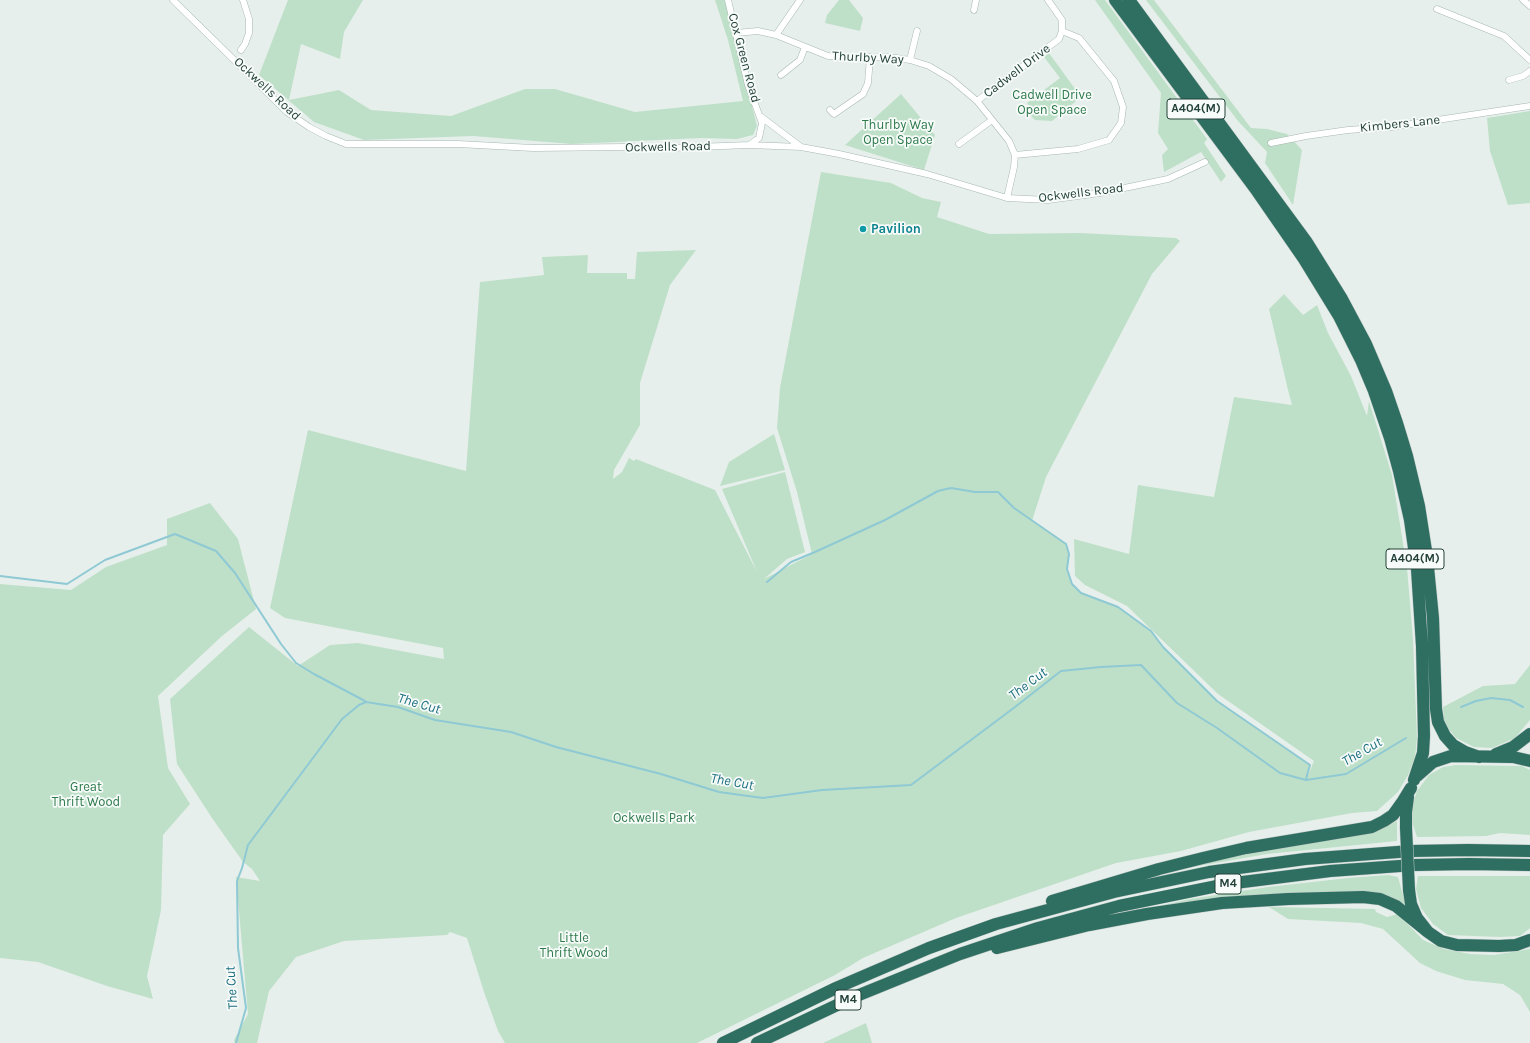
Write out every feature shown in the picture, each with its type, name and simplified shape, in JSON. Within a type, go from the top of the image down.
[{"type":"highway","name":"A404(M)","points":[[1115,0],[1257,191],[1304,259],[1339,316],[1361,360],[1374,391],[1400,470],[1410,520],[1417,569],[1422,640],[1424,736],[1423,753],[1412,784]]},
{"type":"highway","name":"A404(M)","points":[[1129,0],[1302,236],[1336,289],[1366,344],[1386,391],[1397,423],[1407,456],[1419,506],[1433,618],[1436,709],[1438,722],[1453,745],[1465,752],[1483,757]]},
{"type":"highway","points":[[1483,757],[1508,750],[1530,734]]},
{"type":"highway","name":"M4","points":[[722,1043],[794,1007],[870,972],[929,948],[996,924],[1039,905],[1170,866],[1246,848],[1372,826],[1393,815],[1403,801],[1412,784],[1427,766],[1446,757],[1458,755],[1513,757],[1530,761]]},
{"type":"highway","name":"M4","points":[[1412,784],[1406,804],[1408,890],[1414,911],[1428,932]]},
{"type":"highway","name":"M4","points":[[996,924],[1138,887],[1209,872],[1266,864],[1385,852],[1468,850],[1530,851]]},
{"type":"highway","name":"M4","points":[[758,1043],[854,997],[960,954],[1006,938],[1092,913],[1146,900],[1228,884],[1303,874],[1386,867],[1462,864],[1530,865]]},
{"type":"highway","name":"M4","points":[[935,964],[1117,919],[1172,909],[1244,901],[1380,899],[1396,906],[1441,941],[1457,945],[1508,946],[1530,940]]},
{"type":"street","name":"Ockwells Road","points":[[173,0],[287,112],[309,128],[346,144],[458,144],[533,148],[671,148],[749,145],[801,147],[927,174],[1007,198],[1048,200],[1100,193],[1168,179],[1205,162]]},
{"type":"street","points":[[240,50],[245,44],[249,33],[249,19],[243,0]]},
{"type":"street","name":"Cox Green Road","points":[[728,0],[748,85],[762,123],[759,138],[749,145]]},
{"type":"street","points":[[776,35],[800,0]]},
{"type":"street","points":[[974,10],[976,0]]},
{"type":"street","points":[[1007,198],[1014,167],[1015,155],[1078,149],[1102,142],[1108,140],[1121,123],[1123,107],[1114,81],[1079,38],[1062,31],[1062,20],[1048,0]]},
{"type":"street","points":[[1523,0],[1530,6]]},
{"type":"street","points":[[1438,9],[1504,36],[1530,60]]},
{"type":"street","name":"Thurlby Way","points":[[736,33],[758,31],[776,35],[828,56],[889,57],[910,60],[929,66],[951,79],[977,101],[1009,142],[1015,155]]},
{"type":"street","points":[[910,60],[917,31]]},
{"type":"street","name":"Cadwell Drive","points":[[977,101],[1059,40],[1062,31]]},
{"type":"street","points":[[245,44],[251,49]]},
{"type":"street","points":[[781,75],[800,60],[805,47]]},
{"type":"street","points":[[830,110],[834,114],[863,94],[868,83],[870,57]]},
{"type":"street","points":[[1509,80],[1523,76],[1530,70]]},
{"type":"street","name":"Kimbers Lane","points":[[1271,143],[1348,130],[1391,127],[1530,106]]},
{"type":"street","name":"Cox Green Road","points":[[760,116],[801,147]]},
{"type":"street","points":[[959,144],[992,120]]},
{"type":"green space","points":[[288,0],[363,0],[344,32],[340,59],[301,44],[289,100],[339,90],[371,110],[451,116],[525,89],[555,89],[635,112],[743,101],[728,40],[715,0],[725,0],[757,126],[753,135],[737,139],[701,138],[572,144],[473,136],[364,140],[314,122],[259,75]]},
{"type":"green space","points":[[839,0],[849,0],[863,18],[860,31],[825,23],[827,15]]},
{"type":"green space","points":[[1095,0],[1105,0],[1207,139],[1204,143],[1226,176],[1221,182],[1201,152],[1164,172],[1162,155],[1168,149],[1158,133],[1161,93]]},
{"type":"green space","points":[[1146,0],[1154,0],[1251,128],[1267,129],[1287,134],[1302,150],[1293,205],[1265,163],[1267,152],[1238,121]]},
{"type":"green space","name":"Cadwell Drive Open Space","points":[[1049,53],[1081,97],[1052,121],[1035,120],[1031,116],[1034,112],[1027,103],[1060,78],[1044,57]]},
{"type":"green space","name":"Thurlby Way Open Space","points":[[901,94],[935,135],[924,170],[845,145]]},
{"type":"green space","points":[[1530,111],[1530,203],[1508,205],[1490,151],[1487,118]]},
{"type":"green space","name":"Ockwells Park","points":[[821,172],[891,183],[922,198],[941,202],[937,217],[989,234],[1080,233],[1176,238],[1180,241],[1152,274],[1046,477],[1032,521],[1066,544],[1069,554],[1067,569],[1072,584],[1081,593],[1118,607],[1151,631],[1163,647],[1217,701],[1310,765],[1306,780],[1314,761],[1218,694],[1127,606],[1085,585],[1075,576],[1074,539],[1129,554],[1138,485],[1214,497],[1234,397],[1292,405],[1269,309],[1284,294],[1303,315],[1317,305],[1328,333],[1351,376],[1367,416],[1369,401],[1392,475],[1407,568],[1413,639],[1417,738],[1415,757],[1408,775],[1398,792],[1377,811],[1352,813],[1249,832],[1181,851],[1116,863],[956,918],[863,958],[835,975],[697,1043],[505,1043],[498,1031],[467,938],[450,932],[447,935],[344,941],[296,957],[269,991],[257,1043],[235,1043],[234,1040],[248,1014],[236,877],[260,881],[252,869],[243,862],[177,764],[170,699],[249,627],[298,666],[330,645],[358,643],[444,659],[443,648],[285,618],[270,608],[308,430],[466,471],[480,282],[544,275],[542,257],[588,255],[587,273],[627,273],[627,279],[635,279],[637,252],[696,250],[670,285],[640,383],[640,425],[614,470],[613,479],[622,472],[629,458],[634,461],[636,459],[715,490],[757,572],[722,489],[785,472],[805,552],[787,559],[764,579],[812,554],[797,492],[777,428],[780,388]]},
{"type":"green space","points":[[774,434],[785,470],[720,486],[729,462]]},
{"type":"green space","name":"Great Thrift Wood","points":[[210,503],[238,539],[256,609],[222,636],[158,696],[168,768],[190,804],[163,835],[161,910],[147,976],[153,999],[107,986],[38,962],[0,958],[0,584],[71,590],[106,567],[167,545],[167,519]]},
{"type":"green space","points":[[1530,665],[1530,720],[1515,738],[1492,748],[1474,747],[1456,738],[1444,723],[1443,707],[1483,686],[1515,684]]},
{"type":"green space","points":[[1456,765],[1522,766],[1530,770],[1530,835],[1500,833],[1486,836],[1417,837],[1413,825],[1412,806],[1417,791],[1429,775],[1443,767]]},
{"type":"green space","points":[[1397,821],[1397,841],[1267,854],[1170,871],[1271,849],[1376,832]]},
{"type":"green space","points":[[1388,875],[1398,877],[1407,910],[1377,895],[1136,911],[1190,899],[1268,887]]},
{"type":"green space","points":[[1418,876],[1530,876],[1530,928],[1520,936],[1500,937],[1448,935],[1433,924],[1421,908],[1416,889]]},
{"type":"green space","points":[[1269,907],[1375,909],[1376,912],[1387,917],[1398,914],[1423,940],[1444,949],[1470,954],[1494,955],[1530,949],[1530,1012],[1520,995],[1503,984],[1465,980],[1436,971],[1420,963],[1383,929],[1361,923],[1288,919]]},
{"type":"green space","points":[[866,1023],[872,1043],[823,1043]]},
{"type":"waterway","points":[[767,582],[791,562],[885,520],[938,491],[951,488],[975,492],[998,492],[1014,508],[1066,544],[1069,554],[1067,569],[1072,584],[1081,593],[1118,607],[1151,631],[1163,647],[1217,701],[1310,765],[1306,779]]},
{"type":"waterway","points":[[0,576],[67,584],[105,560],[175,534],[216,551],[235,573],[281,644],[296,663],[365,701]]},
{"type":"waterway","name":"The Cut","points":[[236,1043],[246,1008],[238,948],[237,881],[248,845],[342,719],[359,705],[366,702],[398,707],[435,720],[511,732],[556,747],[661,774],[719,792],[763,798],[822,790],[911,785],[1061,671],[1101,667],[1141,665],[1177,703],[1217,728],[1280,773],[1306,780],[1346,774],[1406,738]]},
{"type":"waterway","points":[[1461,707],[1476,701],[1491,698],[1510,700],[1523,707]]},
{"type":"place","name":"Pavilion","points":[[863,229]]},
{"type":"park label","name":"Little Thrift Wood","points":[[574,946]]}]
